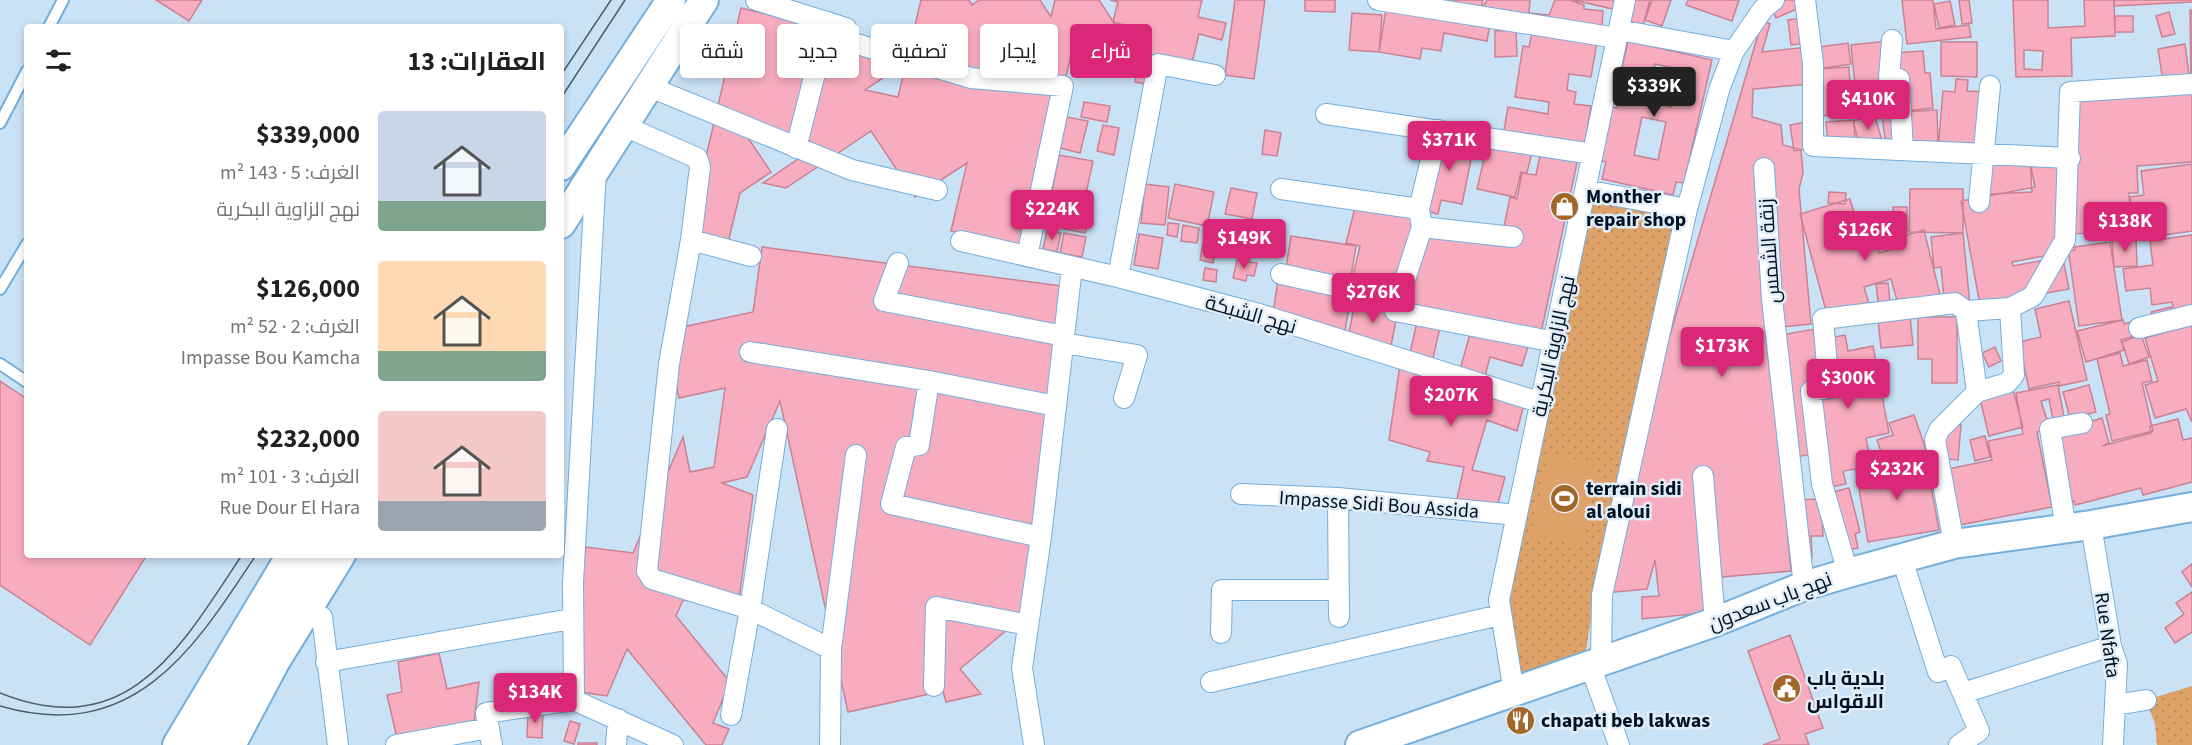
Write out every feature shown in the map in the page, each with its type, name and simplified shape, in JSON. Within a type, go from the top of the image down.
[{"type":"main road","points":[[564,161],[671,0]]},
{"type":"main road","points":[[564,219],[705,0]]},
{"type":"main road","name":"نهج باب سعدون","points":[[1360,745],[1715,622],[1804,586],[1848,573],[1954,544],[2078,527],[2192,507]]},
{"type":"main road","points":[[177,745],[289,558]]},
{"type":"main road","points":[[203,745],[314,558]]},
{"type":"main road","points":[[231,745],[275,662],[339,558]]},
{"type":"main road","points":[[252,745],[322,617],[358,558]]},
{"type":"main road","points":[[216,745],[258,651]]},
{"type":"street","points":[[756,0],[846,28],[847,41],[971,78],[1063,86],[1027,256]]},
{"type":"street","points":[[1378,0],[1734,51]]},
{"type":"street","name":"نهج الزاوية البكرية","points":[[1514,693],[1499,600],[1625,0]]},
{"type":"street","points":[[1805,0],[1813,63],[1813,146],[2070,158]]},
{"type":"street","points":[[1619,745],[1596,663],[1602,595],[1687,209],[1720,87],[1734,51],[1767,3]]},
{"type":"street","points":[[796,148],[828,22]]},
{"type":"street","points":[[1892,40],[1889,78],[1899,79],[1903,150]]},
{"type":"street","points":[[1118,278],[1158,64],[1215,75]]},
{"type":"street","points":[[1848,573],[1822,484],[1811,391],[1829,388],[1823,319],[1955,303],[1966,311],[2010,308],[2033,296],[2065,240],[2070,158],[2070,92],[2192,84]]},
{"type":"street","points":[[1979,202],[1990,86]]},
{"type":"street","points":[[650,87],[852,170],[937,190]]},
{"type":"street","points":[[1326,114],[1593,154]]},
{"type":"street","points":[[624,126],[696,158],[700,167],[691,240],[669,364],[647,571],[652,579],[750,609],[831,649]]},
{"type":"street","points":[[1438,130],[1421,218],[1395,311],[1555,342]]},
{"type":"street","name":"زنقة الشمس","points":[[1764,168],[1772,299],[1804,586]]},
{"type":"street","points":[[574,700],[568,538],[596,169]]},
{"type":"street","points":[[1281,189],[1513,237]]},
{"type":"street","points":[[1585,190],[1687,209]]},
{"type":"street","points":[[691,240],[751,256]]},
{"type":"street","name":"نهج الشبكة","points":[[961,241],[1259,314],[1542,403]]},
{"type":"street","points":[[898,263],[884,301],[1137,355],[1124,398]]},
{"type":"street","points":[[1034,745],[1022,668],[1041,537],[1072,267]]},
{"type":"street","points":[[1281,274],[1399,300]]},
{"type":"street","points":[[1954,544],[1936,434],[1977,392],[2007,383],[2013,378],[2010,308]]},
{"type":"street","points":[[1966,311],[1977,392]]},
{"type":"street","points":[[2139,328],[2192,315]]},
{"type":"street","points":[[750,352],[929,381],[1056,406]]},
{"type":"street","points":[[929,381],[919,445],[906,447],[891,504],[1041,537]]},
{"type":"street","name":"Rue Nfafta","points":[[2082,423],[2050,429],[2117,664],[2113,745]]},
{"type":"street","points":[[731,715],[750,609],[777,429]]},
{"type":"street","points":[[831,745],[831,649],[856,455]]},
{"type":"street","points":[[1703,476],[1715,622]]},
{"type":"street","name":"Impasse Sidi Bou Assida","points":[[1241,494],[1338,498],[1517,515]]},
{"type":"street","points":[[1338,498],[1339,617]]},
{"type":"street","points":[[1902,559],[1938,672],[1951,666],[1979,731],[1959,745]]},
{"type":"street","points":[[1221,633],[1222,590],[1337,590]]},
{"type":"street","points":[[934,686],[936,607],[1028,625]]},
{"type":"street","points":[[1212,682],[1500,615]]},
{"type":"street","points":[[322,617],[338,745]]},
{"type":"street","points":[[326,662],[571,619]]},
{"type":"street","points":[[1963,693],[2111,646]]},
{"type":"street","points":[[396,745],[490,737],[486,713],[574,700],[673,745]]},
{"type":"street","points":[[2115,705],[2146,700]]},
{"type":"street","points":[[616,745],[618,719]]},
{"type":"lane","points":[[51,24],[63,0]]},
{"type":"lane","points":[[0,123],[24,77]]},
{"type":"lane","points":[[0,289],[24,249]]},
{"type":"lane","points":[[0,364],[24,380]]},
{"type":"shaded area","points":[[1589,199],[1682,215],[1592,612],[1585,657],[1514,682],[1504,604]]},
{"type":"shaded area","name":"terrain sidi al aloui","points":[[1547,458],[1597,460],[1581,545],[1531,537]]},
{"type":"shaded area","points":[[2192,686],[2192,745],[2157,745],[2155,724],[2146,700]]},
{"type":"building","points":[[156,0],[202,0],[189,21]]},
{"type":"building","points":[[921,0],[969,0],[972,5],[979,0],[1040,0],[1051,17],[1055,0],[1099,0],[1115,24],[1070,24],[1070,59],[1026,248],[951,231],[967,163],[915,197],[871,131],[786,188],[763,183],[811,150],[746,135],[771,172],[740,193],[728,243],[688,233],[725,78],[765,78],[765,24],[737,24],[741,8],[809,24],[777,24],[777,78],[814,78],[812,87],[821,89],[824,78],[859,78],[859,54],[871,56],[871,78],[883,78],[865,90],[898,97],[903,78],[968,78],[968,24],[915,24]]},
{"type":"building","points":[[1110,0],[1202,0],[1198,17],[1226,23],[1222,40],[1199,34],[1192,63],[1152,62],[1152,24],[1113,22],[1118,2]]},
{"type":"building","points":[[1235,0],[1265,0],[1254,79],[1225,75]]},
{"type":"building","points":[[1305,0],[1335,0],[1335,12],[1305,11]]},
{"type":"building","points":[[1442,0],[1483,0],[1479,22],[1490,24],[1487,41],[1444,33],[1441,51],[1422,48],[1420,59],[1379,52],[1387,3],[1439,12]]},
{"type":"building","points":[[1487,0],[1530,0],[1529,13],[1549,15],[1555,0],[1570,0],[1584,5],[1584,9],[1603,11],[1602,25],[1598,32],[1482,9]]},
{"type":"building","points":[[1573,0],[1615,0],[1613,9]]},
{"type":"building","points":[[1631,0],[1650,0],[1643,25],[1625,20]]},
{"type":"building","points":[[1652,0],[1671,0],[1662,26],[1645,20]]},
{"type":"building","points":[[1688,0],[1739,0],[1732,21],[1686,5]]},
{"type":"building","points":[[1768,0],[1798,0],[1801,7],[1776,18]]},
{"type":"building","points":[[1902,0],[1933,0],[1936,29],[1969,25],[1971,37],[1907,44]]},
{"type":"building","points":[[1959,0],[1969,0],[1972,23],[1962,24]]},
{"type":"building","points":[[2013,0],[2048,0],[2048,28],[2085,26],[2084,0],[2114,0],[2115,36],[2071,38],[2072,76],[2016,77]],"holes":[[[2024,50],[2043,51],[2042,70],[2024,69]]]},
{"type":"building","points":[[2114,0],[2192,0],[2192,2],[2114,6]]},
{"type":"building","points":[[1950,1],[1955,25],[1939,28],[1934,4]]},
{"type":"building","points":[[2190,10],[2192,10],[2192,87],[2191,87]]},
{"type":"building","points":[[1765,11],[1766,22],[1770,24],[1762,52],[1808,47],[1811,84],[1753,89],[1752,117],[1781,125],[1783,145],[1801,150],[1803,173],[1799,189],[1811,324],[1769,328],[1791,571],[1710,578],[1713,612],[1642,619],[1642,597],[1659,596],[1655,560],[1647,589],[1594,594]]},
{"type":"building","points":[[2169,12],[2175,34],[2162,37],[2156,16]]},
{"type":"building","points":[[1352,13],[1382,15],[1379,52],[1349,50]]},
{"type":"building","points":[[2115,16],[2133,16],[2133,32],[2115,32]]},
{"type":"building","points":[[1802,18],[1806,43],[1791,45],[1788,20]]},
{"type":"building","points":[[1516,30],[1517,56],[1495,57],[1495,31]]},
{"type":"building","points":[[1532,33],[1597,42],[1591,77],[1569,74],[1567,90],[1576,92],[1574,104],[1591,106],[1584,149],[1503,136],[1508,107],[1548,114],[1549,102],[1515,97],[1523,46],[1529,47]]},
{"type":"building","points":[[1628,41],[1712,60],[1684,183],[1676,182],[1673,195],[1602,179],[1606,162],[1599,160],[1611,107],[1617,108],[1619,98],[1615,98]],"holes":[[[1655,64],[1679,69],[1671,107],[1647,102]],[[1642,117],[1666,122],[1658,160],[1634,155]]]},
{"type":"building","points":[[1888,41],[1892,82],[1871,85],[1874,115],[1858,116],[1851,45]]},
{"type":"building","points":[[1941,42],[1977,42],[1977,77],[1941,76]]},
{"type":"building","points":[[1848,43],[1851,64],[1816,69],[1813,48]]},
{"type":"building","points":[[2185,44],[2190,83],[2164,87],[2158,49]]},
{"type":"building","points":[[1923,51],[1925,73],[1930,73],[1933,108],[1904,111],[1894,53]]},
{"type":"building","points":[[1849,67],[1852,114],[1819,116],[1816,69]]},
{"type":"building","points":[[1136,78],[1147,78],[1145,84],[1135,82]]},
{"type":"building","points":[[1956,79],[1968,80],[1967,91],[1988,92],[1983,153],[1938,149],[1943,91],[1955,92]]},
{"type":"building","points":[[1892,84],[1901,143],[1886,146],[1878,86]]},
{"type":"building","points":[[2192,86],[2192,162],[2137,166],[2138,193],[2129,193],[2131,230],[2074,234],[2067,100]]},
{"type":"building","points":[[1084,102],[1110,106],[1107,122],[1081,117]]},
{"type":"building","points":[[1937,110],[1938,147],[1904,149],[1903,112]]},
{"type":"building","points":[[1875,116],[1882,141],[1860,146],[1853,121]]},
{"type":"building","points":[[1067,117],[1088,121],[1080,153],[1060,148]]},
{"type":"building","points":[[1854,120],[1855,141],[1828,143],[1826,122]]},
{"type":"building","points":[[1811,121],[1815,148],[1794,151],[1790,125]]},
{"type":"building","points":[[1103,125],[1119,128],[1114,155],[1097,151]]},
{"type":"building","points":[[1265,130],[1281,133],[1277,156],[1262,154]]},
{"type":"building","points":[[1440,133],[1475,140],[1462,204],[1441,200],[1438,214],[1424,211]]},
{"type":"building","points":[[1488,142],[1532,152],[1527,173],[1521,172],[1515,197],[1477,189]]},
{"type":"building","points":[[1541,151],[1578,158],[1540,338],[1404,311],[1422,226],[1501,242],[1510,197],[1517,199],[1522,173],[1536,175]]},
{"type":"building","points":[[1059,155],[1093,161],[1084,203],[1051,196]]},
{"type":"building","points":[[2030,157],[2032,192],[1990,194],[1989,160]]},
{"type":"building","points":[[2058,157],[2075,250],[2012,262],[2013,266],[2040,261],[2043,280],[2063,259],[2069,289],[1980,305],[1961,201],[2035,187],[2030,162]]},
{"type":"building","points":[[2192,164],[2192,231],[2136,239],[2130,197],[2144,195],[2141,171]]},
{"type":"building","points":[[1145,184],[1169,187],[1165,225],[1141,223]]},
{"type":"building","points":[[1175,184],[1214,192],[1207,226],[1168,218]]},
{"type":"building","points":[[1231,188],[1257,193],[1252,219],[1225,214]]},
{"type":"building","points":[[1910,189],[1963,189],[1963,233],[1909,232]]},
{"type":"building","points":[[1829,192],[1846,193],[1845,204],[1828,203]]},
{"type":"building","points":[[1850,199],[1857,223],[1870,219],[1879,253],[1892,249],[1889,240],[1924,230],[1943,307],[1898,304],[1891,279],[1864,287],[1871,310],[1829,322],[1800,214]]},
{"type":"building","points":[[1357,200],[1420,215],[1399,300],[1350,288],[1360,246],[1346,243]]},
{"type":"building","points":[[1893,207],[1907,207],[1907,232],[1894,232]]},
{"type":"building","points":[[1053,208],[1089,216],[1085,233],[1049,226]]},
{"type":"building","points":[[1168,223],[1179,224],[1177,237],[1167,235]]},
{"type":"building","points":[[1225,223],[1240,226],[1234,255],[1218,252]]},
{"type":"building","points":[[1183,225],[1199,228],[1197,243],[1181,241]]},
{"type":"building","points":[[1047,230],[1061,233],[1057,252],[1043,249]]},
{"type":"building","points":[[1064,233],[1086,237],[1082,257],[1060,253]]},
{"type":"building","points":[[1963,233],[1970,306],[1945,308],[1941,267],[1934,268],[1931,237]]},
{"type":"building","points":[[1139,234],[1163,238],[1158,269],[1134,265]]},
{"type":"building","points":[[2192,235],[2192,316],[2175,318],[2172,302],[2152,305],[2150,288],[2126,291],[2123,269],[2153,265],[2150,241]]},
{"type":"building","points":[[1291,236],[1356,246],[1349,289],[1284,280]]},
{"type":"building","points":[[2136,238],[2137,266],[2114,267],[2112,240]]},
{"type":"building","points":[[2110,242],[2122,320],[2079,326],[2068,248]]},
{"type":"building","points":[[1203,243],[1216,245],[1213,263],[1200,260]]},
{"type":"building","points":[[762,247],[1069,287],[1025,615],[960,669],[981,694],[946,702],[943,691],[848,712],[780,401],[747,477],[722,483],[753,495],[738,607],[683,600],[676,616],[730,682],[713,723],[729,729],[722,745],[706,745],[627,649],[607,696],[567,690],[586,547],[633,553],[683,437],[690,472],[714,467],[725,388],[679,398],[670,359],[683,327],[753,312]]},
{"type":"building","points":[[1237,260],[1257,263],[1254,276],[1247,275],[1246,281],[1233,278]]},
{"type":"building","points":[[1205,268],[1217,270],[1216,282],[1203,280]]},
{"type":"building","points":[[1278,281],[1351,295],[1345,331],[1272,319]]},
{"type":"building","points":[[1888,283],[1890,301],[1878,302],[1876,284]]},
{"type":"building","points":[[1356,297],[1399,305],[1390,351],[1347,343]]},
{"type":"building","points":[[2069,301],[2087,380],[2059,386],[2059,382],[2029,389],[2019,342],[2041,337],[2035,309]]},
{"type":"building","points":[[2171,307],[2174,322],[2154,327],[2151,312]]},
{"type":"building","points":[[1910,316],[1913,345],[1881,348],[1878,320]]},
{"type":"building","points":[[1918,317],[1957,317],[1957,383],[1932,383],[1932,359],[1918,359]]},
{"type":"building","points":[[2123,320],[2124,324],[2134,321],[2138,335],[2121,340],[2124,350],[2086,362],[2077,331]]},
{"type":"building","points":[[1417,322],[1440,327],[1432,363],[1409,358]]},
{"type":"building","points":[[2192,325],[2192,422],[2186,409],[2155,418],[2145,385],[2158,381],[2145,338]]},
{"type":"building","points":[[1472,327],[1529,343],[1522,366],[1490,357],[1484,380],[1459,373]]},
{"type":"building","points":[[1815,329],[1826,393],[1804,397],[1813,454],[1790,458],[1770,337]]},
{"type":"building","points":[[1845,335],[1848,351],[1873,346],[1889,433],[1866,438],[1869,453],[1865,454],[1867,467],[1843,471],[1846,484],[1826,488],[1810,402],[1834,398],[1823,339]]},
{"type":"building","points":[[2141,335],[2149,357],[2129,364],[2122,342]]},
{"type":"building","points":[[1995,347],[2001,361],[1989,367],[1982,353]]},
{"type":"building","points":[[2120,353],[2123,366],[2147,360],[2152,381],[2142,383],[2153,431],[2112,441],[2106,415],[2110,414],[2097,359]]},
{"type":"building","points":[[1400,365],[1524,404],[1517,431],[1487,420],[1472,470],[1505,477],[1497,507],[1456,503],[1464,467],[1427,461],[1430,452],[1389,440]]},
{"type":"building","points":[[0,381],[24,397],[24,558],[145,558],[90,645],[0,585]]},
{"type":"building","points":[[2058,385],[2066,428],[2055,430],[2049,399],[2041,401],[2050,429],[2037,432],[2052,507],[1949,527],[1938,471],[1992,460],[1988,441],[2023,434],[2016,393]]},
{"type":"building","points":[[2089,385],[2096,412],[2070,418],[2063,392]]},
{"type":"building","points":[[2013,390],[2023,427],[1989,436],[1980,399]]},
{"type":"building","points":[[1914,415],[1927,453],[1886,467],[1877,440],[1893,435],[1889,423]]},
{"type":"building","points":[[2102,418],[2109,443],[2102,446],[2151,433],[2150,426],[2178,419],[2183,440],[2192,438],[2192,482],[2143,495],[2141,488],[2075,505],[2074,501],[2060,505],[2042,437]]},
{"type":"building","points":[[1942,423],[1961,425],[1958,460],[1938,458]]},
{"type":"building","points":[[1985,436],[1990,457],[1975,461],[1970,440]]},
{"type":"building","points":[[1926,459],[1939,530],[1868,542],[1856,471]]},
{"type":"building","points":[[1849,488],[1860,532],[1855,534],[1858,548],[1840,552],[1825,494]]},
{"type":"building","points":[[1821,499],[1823,536],[1811,536],[1812,558],[1797,559],[1794,500]]},
{"type":"building","points":[[2192,564],[2192,587],[2182,572]]},
{"type":"building","points":[[2192,592],[2192,632],[2175,643],[2165,628],[2184,614],[2176,603]]},
{"type":"building","name":"بلدية باب الاقواس","points":[[1790,635],[1823,728],[1805,734],[1809,745],[1763,745],[1780,739],[1748,651]]},
{"type":"building","points":[[439,653],[447,689],[479,682],[474,722],[397,738],[387,695],[402,692],[398,662]]},
{"type":"building","points":[[528,711],[543,711],[542,738],[527,737]]},
{"type":"building","points":[[570,721],[580,724],[574,744],[564,741]]},
{"type":"building","points":[[578,743],[597,743],[597,745],[578,745]]},
{"type":"tram line","points":[[564,70],[611,0]]},
{"type":"tram line","points":[[564,93],[625,0]]},
{"type":"tram line","points":[[0,693],[45,706],[84,706],[117,696],[147,677],[173,652],[197,622],[240,558]]},
{"type":"tram line","points":[[0,706],[47,715],[88,712],[124,700],[155,680],[183,654],[209,624],[254,558]]},
{"type":"place","name":"Monther repair shop","points":[[1565,207]]},
{"type":"place","name":"terrain sidi al aloui","points":[[1565,499]]},
{"type":"place","name":"بلدية باب الاقواس","points":[[1786,689]]},
{"type":"place","name":"chapati beb lakwas","points":[[1520,720]]}]
